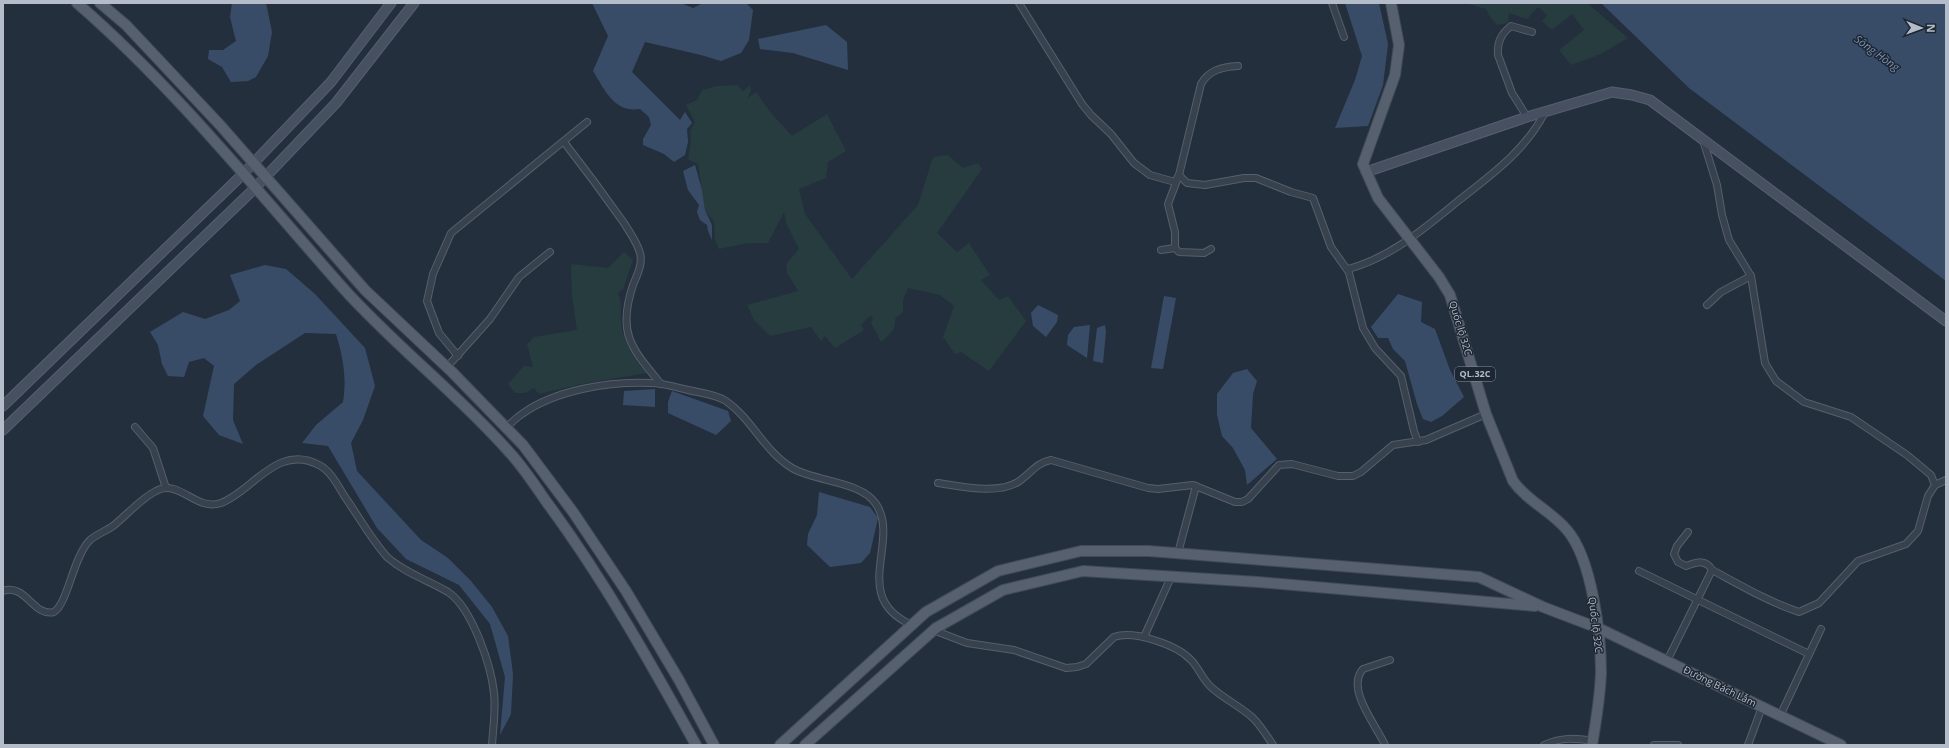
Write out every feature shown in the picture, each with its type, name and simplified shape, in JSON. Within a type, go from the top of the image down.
[{"type":"main road","points":[[77,3],[119,40],[243,174],[355,302],[441,382],[511,454],[562,522],[613,598],[696,745]]},
{"type":"main road","points":[[100,3],[126,25],[253,164],[365,290],[447,367],[523,445],[573,512],[626,591],[679,680],[714,745]]},
{"type":"main road","points":[[3,406],[253,164],[330,82],[391,3]]},
{"type":"main road","points":[[3,430],[255,189],[336,103],[414,3]]},
{"type":"main road","name":"Quốc lộ 32C","points":[[1391,3],[1399,45],[1395,75],[1366,151],[1363,164],[1378,198],[1439,277],[1450,295],[1486,414],[1513,481],[1520,490],[1559,522],[1574,539],[1588,576],[1598,628],[1601,673],[1592,743]]},
{"type":"main road","points":[[1366,172],[1528,117],[1612,92],[1632,95],[1650,100],[1946,321]]},
{"type":"main road","points":[[780,745],[926,612],[998,571],[1081,551],[1149,551],[1478,578],[1543,607]]},
{"type":"main road","points":[[805,745],[933,630],[1003,590],[1083,572],[1258,582],[1543,607]]},
{"type":"main road","name":"Đường Bách Lẫm","points":[[1543,607],[1598,628],[1841,745]]},
{"type":"street","points":[[1019,3],[1082,104],[1111,134],[1127,156],[1150,175],[1175,182],[1179,175]]},
{"type":"street","points":[[1332,3],[1344,37]]},
{"type":"street","points":[[1528,117],[1512,93],[1498,55],[1497,48],[1502,33],[1511,26],[1532,32]]},
{"type":"street","points":[[1211,249],[1204,253],[1179,252],[1175,248],[1175,232],[1168,204],[1179,175],[1201,84],[1205,76],[1215,70],[1227,66],[1238,66]]},
{"type":"street","points":[[1179,175],[1187,184],[1205,185],[1244,178],[1256,178],[1291,192],[1313,198],[1331,247],[1348,271],[1348,269],[1367,263],[1410,240],[1506,162],[1537,128],[1545,112]]},
{"type":"street","points":[[458,356],[439,333],[428,302],[433,274],[451,233],[587,122]]},
{"type":"street","points":[[1703,140],[1717,185],[1722,215],[1729,240],[1752,276],[1765,363],[1776,381],[1804,402],[1851,417],[1908,455],[1931,474],[1935,485]]},
{"type":"street","points":[[564,142],[613,205],[637,245],[641,262],[628,300],[626,311],[627,331],[635,351],[661,384]]},
{"type":"street","points":[[1161,250],[1175,248]]},
{"type":"street","points":[[447,367],[490,319],[519,277],[550,252]]},
{"type":"street","points":[[1348,269],[1362,328],[1375,348],[1400,376],[1418,442]]},
{"type":"street","points":[[1707,305],[1721,292],[1752,276]]},
{"type":"street","points":[[506,428],[522,414],[544,401],[576,391],[604,385],[635,383],[661,384],[720,398],[733,407],[776,456],[792,468],[812,477],[857,489],[871,498],[880,512],[883,522],[878,568],[880,589],[884,600],[894,613],[912,625]]},
{"type":"street","points":[[938,483],[973,488],[1003,488],[1018,482],[1040,463],[1051,460],[1148,488],[1158,489],[1185,485],[1196,486],[1235,502],[1242,502],[1248,499],[1279,465],[1292,464],[1338,476],[1349,477],[1361,472],[1393,445],[1430,439],[1486,414]]},
{"type":"street","points":[[135,427],[153,448],[166,488]]},
{"type":"street","points":[[3,591],[10,588],[16,590],[44,612],[50,613],[57,610],[60,605],[78,557],[88,542],[112,526],[155,491],[166,488],[178,490],[202,504],[214,505],[226,501],[265,471],[284,462],[304,460],[319,464],[328,471],[387,557],[398,565],[448,593],[468,613],[492,684],[495,707],[492,745]]},
{"type":"street","points":[[1688,532],[1676,546],[1674,554],[1678,562],[1686,566],[1696,562],[1705,562],[1709,564],[1712,570],[1773,602],[1800,612],[1819,603],[1858,561],[1906,544],[1918,531],[1928,496],[1935,485],[1946,480]]},
{"type":"street","points":[[1178,553],[1196,486]]},
{"type":"street","points":[[1667,661],[1712,570]]},
{"type":"street","points":[[1639,571],[1809,654]]},
{"type":"street","points":[[1144,637],[1171,577]]},
{"type":"street","points":[[1780,716],[1821,629]]},
{"type":"street","points":[[933,630],[967,643],[1014,650],[1066,668],[1086,664],[1114,637],[1144,637],[1176,649],[1188,656],[1196,665],[1207,683],[1252,717],[1273,745]]},
{"type":"street","points":[[1385,745],[1358,696],[1359,679],[1363,669],[1390,660]]},
{"type":"street","points":[[1748,745],[1762,707]]},
{"type":"street","points":[[1544,745],[1565,738],[1592,743]]},
{"type":"street","points":[[1654,745],[1678,745]]},
{"type":"green space","points":[[1465,3],[1587,3],[1628,38],[1601,54],[1571,65],[1559,50],[1584,30],[1572,14],[1552,30],[1542,21],[1547,15],[1538,7],[1527,19],[1509,13],[1508,23],[1497,25],[1490,17],[1486,9]]},
{"type":"green space","points":[[737,85],[743,91],[750,85],[751,91],[747,99],[756,92],[771,113],[792,136],[827,114],[846,151],[828,162],[826,178],[799,189],[805,214],[852,279],[918,205],[933,157],[948,155],[963,168],[978,163],[982,169],[937,233],[957,252],[969,243],[990,275],[981,280],[999,300],[1008,296],[1026,321],[989,371],[961,352],[955,354],[943,337],[954,306],[940,295],[908,288],[903,300],[903,312],[895,319],[893,330],[881,342],[871,323],[873,318],[870,316],[861,325],[864,330],[835,348],[825,336],[821,341],[811,327],[770,336],[754,320],[747,305],[798,291],[787,273],[786,264],[799,249],[786,223],[784,212],[768,243],[748,243],[719,249],[715,240],[714,222],[705,210],[698,164],[688,159],[691,141],[690,131],[695,122],[686,105],[697,100],[702,90],[717,86]]},
{"type":"green space","points":[[624,252],[633,260],[623,289],[618,293],[621,303],[623,334],[638,362],[647,373],[582,384],[539,394],[534,388],[525,393],[515,393],[508,384],[524,366],[533,367],[527,344],[534,337],[577,330],[572,295],[571,264],[608,268]]},
{"type":"water","points":[[232,3],[266,3],[272,32],[268,56],[256,77],[248,81],[231,82],[222,67],[208,59],[209,50],[223,50],[236,41],[230,17]]},
{"type":"water","points":[[592,3],[681,3],[693,8],[703,3],[746,3],[753,10],[749,40],[741,53],[721,61],[645,42],[632,72],[680,120],[685,112],[692,123],[687,129],[688,142],[685,155],[674,162],[664,154],[643,145],[643,139],[651,125],[649,117],[640,109],[631,109],[617,104],[611,99],[593,71],[608,36]]},
{"type":"water","points":[[1345,3],[1379,3],[1388,44],[1383,85],[1368,126],[1335,128],[1355,80],[1362,56]]},
{"type":"water","name":"Sông Hồng","points":[[1601,3],[1946,3],[1946,281],[1689,88]]},
{"type":"water","points":[[826,25],[847,42],[848,70],[793,53],[760,49],[758,39]]},
{"type":"water","points":[[695,165],[702,190],[705,210],[712,225],[712,240],[707,225],[700,220],[697,212],[699,205],[688,190],[683,171]]},
{"type":"water","points":[[265,265],[286,269],[315,294],[365,348],[375,386],[363,420],[351,443],[357,471],[421,540],[448,558],[471,581],[492,607],[508,636],[513,674],[511,714],[500,735],[505,677],[490,624],[459,585],[406,559],[377,528],[328,446],[302,443],[316,425],[343,402],[345,384],[344,368],[336,334],[305,333],[256,365],[234,384],[233,420],[243,444],[219,435],[203,416],[214,366],[204,358],[189,362],[184,377],[168,376],[162,364],[158,345],[150,332],[183,312],[205,319],[229,310],[240,301],[230,275]]},
{"type":"water","points":[[1398,294],[1422,302],[1421,322],[1435,329],[1450,370],[1464,397],[1442,416],[1431,422],[1423,419],[1417,404],[1405,361],[1393,349],[1388,338],[1378,338],[1371,327]]},
{"type":"water","points":[[1164,296],[1176,298],[1163,369],[1151,368]]},
{"type":"water","points":[[1038,305],[1058,315],[1057,322],[1046,337],[1033,326],[1031,313]]},
{"type":"water","points":[[1090,325],[1087,358],[1067,345],[1068,335],[1074,327]]},
{"type":"water","points":[[1105,325],[1106,332],[1103,363],[1093,361],[1097,328]]},
{"type":"water","points":[[1247,369],[1257,381],[1253,394],[1251,428],[1277,459],[1247,485],[1245,470],[1233,448],[1222,436],[1217,415],[1217,394],[1233,373]]},
{"type":"water","points":[[655,389],[655,407],[623,405],[624,391]]},
{"type":"water","points":[[672,391],[728,411],[731,421],[716,435],[668,413],[668,402]]},
{"type":"water","points":[[819,492],[870,507],[878,518],[870,553],[861,563],[830,567],[807,545],[808,534],[817,515]]}]
